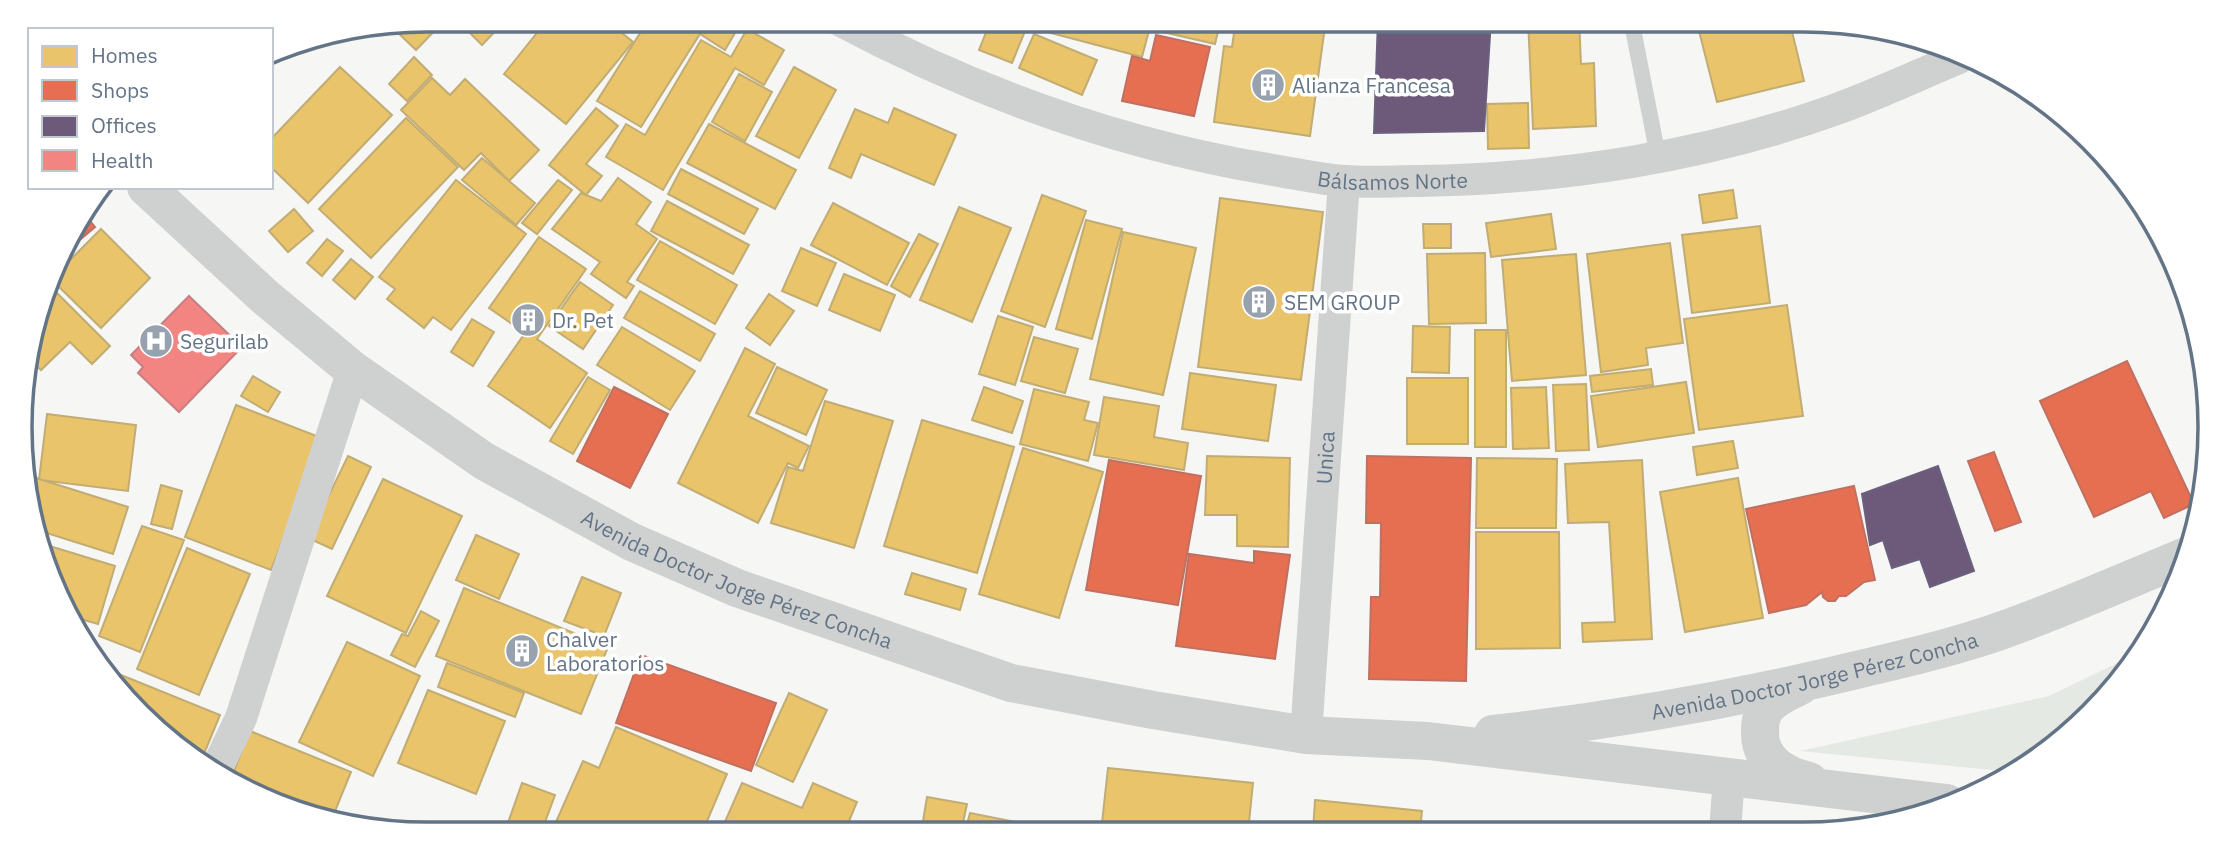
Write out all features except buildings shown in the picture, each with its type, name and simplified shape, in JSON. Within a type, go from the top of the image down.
[{"type":"street","name":"Bálsamos Norte","points":[[861,32],[985,90],[1102,131],[1221,161],[1344,181],[1468,180],[1592,169],[1714,146],[1834,110],[1952,61]]},
{"type":"street","name":"Unica","points":[[1306,735],[1344,181]]},
{"type":"street","name":"Avenida Doctor Jorge Pérez Concha","points":[[148,189],[264,296],[353,370],[484,461],[632,542],[737,588],[1011,682],[1153,710],[1306,735],[1428,741],[1929,801]]},
{"type":"street","points":[[219,762],[241,718],[353,370]]},
{"type":"street","name":"Avenida Doctor Jorge Pérez Concha","points":[[1428,741],[1556,727],[1670,709],[1809,682],[1930,652],[2003,630],[2174,561]]},
{"type":"street","points":[[1809,682],[1780,696],[1766,708],[1760,721],[1760,740],[1767,759],[1778,769],[1801,779],[1859,792]]},
{"type":"street","points":[[1726,822],[1729,777]]},
{"type":"lane","points":[[1634,32],[1658,156]]},
{"type":"shaded area","points":[[2120,662],[2082,706],[2063,723],[1997,771],[1800,751],[2049,696]]},
{"type":"place","name":"Alianza Francesa","points":[[1268,85]]},
{"type":"place","name":"SEM GROUP","points":[[1259,302]]},
{"type":"place","name":"Dr. Pet","points":[[528,320]]},
{"type":"place","name":"Segurilab","points":[[156,341]]},
{"type":"place","name":"Chalver Laboratorios","points":[[522,651]]}]
